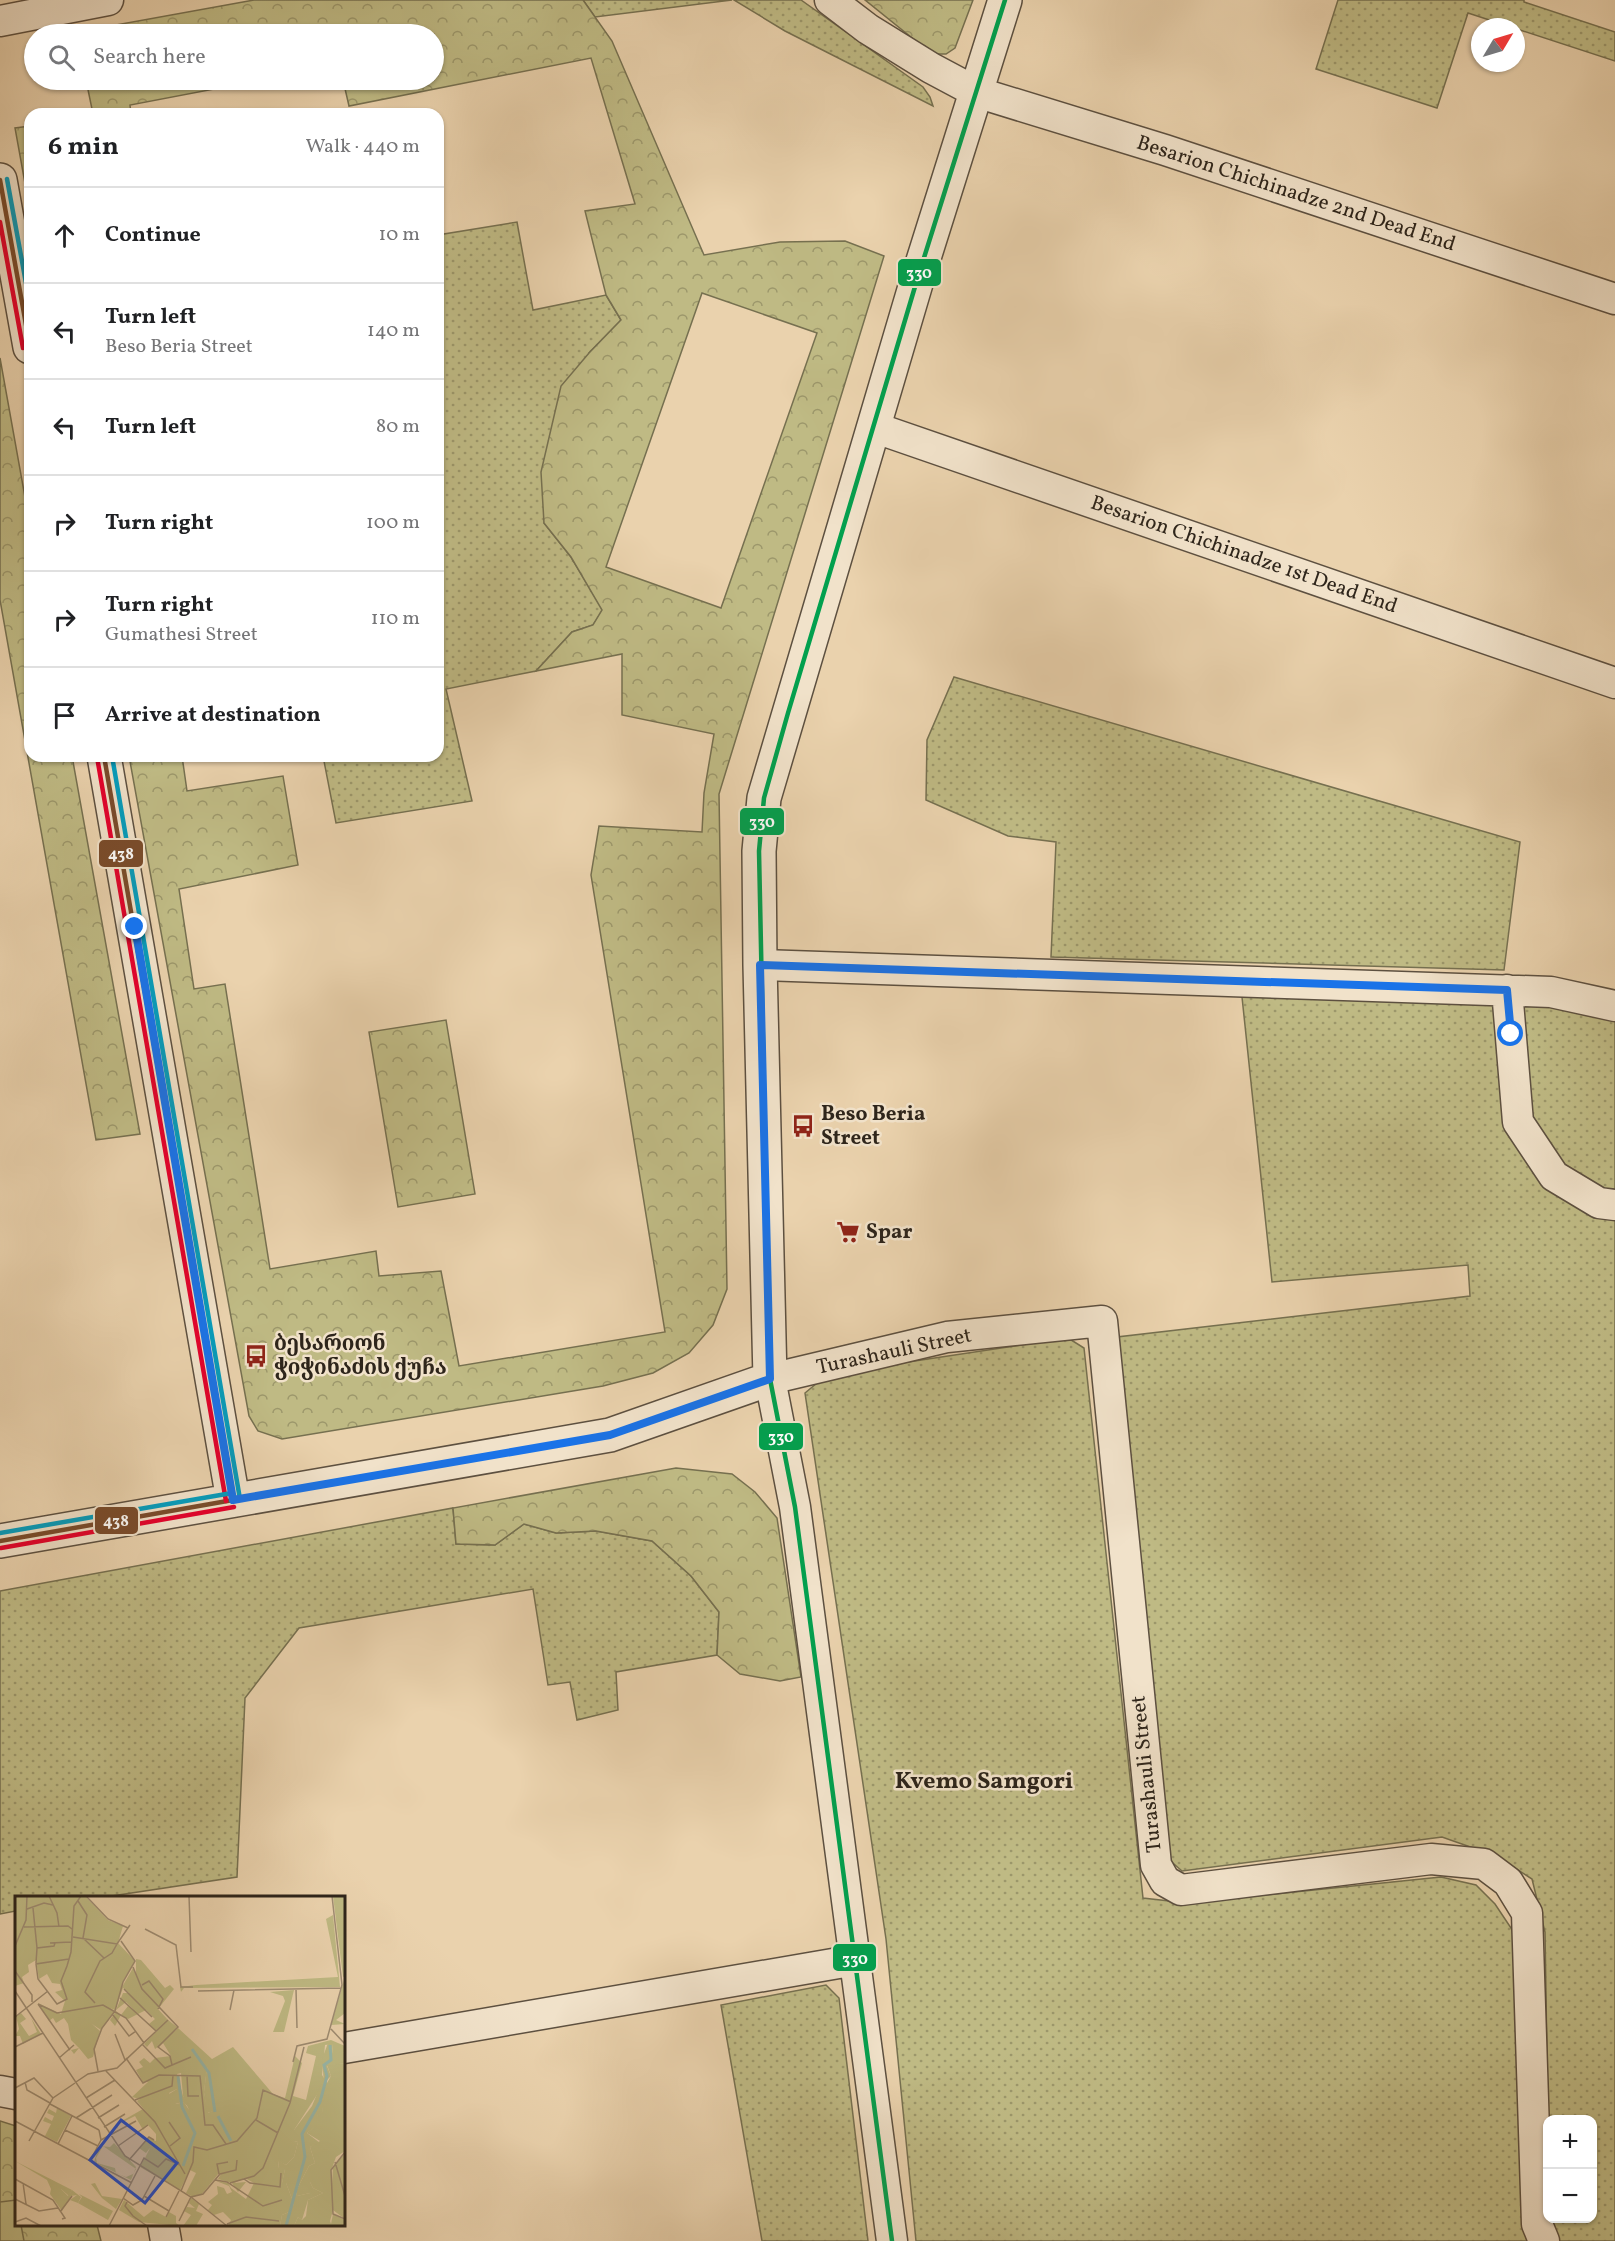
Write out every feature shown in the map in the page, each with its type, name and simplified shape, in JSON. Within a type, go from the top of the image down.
[{"type":"street","points":[[0,21],[108,0]]},
{"type":"street","name":"Besarion Chichinadze 2nd Dead End","points":[[830,0],[868,29],[976,93],[1177,153],[1615,298]]},
{"type":"street","points":[[892,2241],[795,1507],[770,1379],[759,851],[764,798],[917,280],[1005,0]]},
{"type":"street","points":[[0,180],[24,314]]},
{"type":"street","name":"Besarion Chichinadze 1st Dead End","points":[[873,427],[1615,683]]},
{"type":"street","points":[[105,762],[233,1500]]},
{"type":"street","points":[[760,965],[1551,992],[1615,1006]]},
{"type":"street","points":[[1507,990],[1518,1122],[1554,1176],[1599,1203],[1615,1205]]},
{"type":"street","name":"Turashauli Street","points":[[770,1379],[946,1337],[1102,1321],[1156,1865],[1166,1881],[1180,1890],[1431,1859],[1484,1864],[1508,1882],[1527,1913],[1536,2224],[1544,2241]]},
{"type":"street","points":[[0,1541],[610,1435],[770,1379]]},
{"type":"street","points":[[345,2048],[856,1960]]},
{"type":"street","points":[[0,2091],[15,2094]]},
{"type":"street","points":[[163,2226],[166,2241]]},
{"type":"green space","points":[[254,0],[583,0],[612,41],[704,255],[780,242],[845,241],[884,256],[719,794],[727,1289],[713,1325],[689,1353],[653,1373],[603,1386],[282,1439],[258,1431],[249,1416],[130,762],[183,762],[187,791],[283,776],[298,865],[179,889],[194,989],[225,984],[270,1269],[376,1251],[379,1276],[441,1271],[459,1366],[665,1332],[591,875],[599,826],[702,832],[704,793],[714,734],[622,715],[622,654],[536,671],[572,632],[593,625],[602,610],[571,557],[544,523],[541,472],[561,386],[621,320],[606,295],[585,211],[635,204],[591,58],[444,87],[444,24],[121,24]],"holes":[[[702,293],[817,333],[721,608],[606,567]]]},
{"type":"green space","points":[[583,0],[732,0],[595,17]]},
{"type":"green space","points":[[734,0],[801,0],[923,87],[933,106],[785,31]]},
{"type":"green space","points":[[865,0],[973,0],[955,48],[946,54],[932,54]]},
{"type":"green space","points":[[1338,0],[1524,0],[1524,2],[1615,32],[1615,61],[1525,32],[1525,18],[1483,18],[1468,13],[1437,108],[1316,69]]},
{"type":"green space","points":[[88,90],[209,90],[130,105],[130,108],[92,108]]},
{"type":"green space","points":[[345,90],[430,90],[349,106]]},
{"type":"green space","points":[[24,127],[24,178],[15,128]]},
{"type":"green space","points":[[517,222],[533,310],[606,295],[621,320],[589,353],[544,523],[571,557],[603,610],[593,625],[572,632],[536,671],[446,689],[472,801],[336,823],[324,762],[444,762],[444,234]]},
{"type":"green space","points":[[0,358],[24,492],[24,735],[0,600]]},
{"type":"green space","points":[[954,677],[1520,842],[1504,970],[1051,957],[1056,842],[1008,836],[926,800],[927,740]]},
{"type":"green space","points":[[29,762],[73,762],[140,1134],[96,1140]]},
{"type":"green space","points":[[1242,997],[1536,1003],[1615,1021],[1615,2241],[1556,2241],[1551,2223],[1597,2223],[1597,2115],[1548,2115],[1545,1932],[1532,1879],[1496,1856],[1442,1837],[1182,1871],[1166,1857],[1117,1337],[1470,1296],[1468,1265],[1272,1282]]},
{"type":"green space","points":[[446,1020],[475,1194],[398,1207],[369,1032]]},
{"type":"green space","points":[[1068,1338],[1084,1348],[1143,1898],[1187,1903],[1441,1877],[1476,1885],[1495,1904],[1521,1943],[1533,2241],[916,2241],[886,1939],[805,1393],[828,1374]]},
{"type":"green space","points":[[676,1468],[732,1474],[755,1492],[777,1518],[801,1677],[780,1681],[740,1674],[717,1655],[719,1612],[691,1576],[652,1541],[596,1531],[556,1533],[524,1524],[495,1545],[456,1544],[453,1508]]},
{"type":"green space","points":[[453,1508],[456,1544],[495,1545],[524,1524],[556,1533],[596,1531],[652,1541],[691,1576],[719,1612],[717,1655],[616,1672],[618,1710],[577,1720],[570,1682],[548,1685],[533,1589],[299,1628],[245,1698],[237,1877],[112,1896],[15,1896],[15,1911],[0,1914],[0,1591]]},
{"type":"green space","points":[[826,1985],[839,1998],[868,2241],[762,2241],[721,2005]]},
{"type":"green space","points":[[0,2121],[15,2126],[15,2226],[97,2226],[101,2241],[0,2241]]},
{"type":"green space","points":[[15,2200],[15,2226],[21,2226],[24,2241],[0,2241],[0,2202]]},
{"type":"transit line","name":"330","points":[[892,2241],[795,1507],[770,1379],[759,851],[764,798],[788,713],[917,280],[1005,0]]},
{"type":"transit line","points":[[7,179],[24,272]]},
{"type":"transit line","name":"438","points":[[0,180],[24,314]]},
{"type":"transit line","points":[[0,222],[23,348]]},
{"type":"transit line","points":[[98,762],[226,1501]]},
{"type":"transit line","name":"438","points":[[105,762],[233,1500]]},
{"type":"transit line","points":[[113,762],[240,1499]]},
{"type":"transit line","points":[[0,1533],[232,1493]]},
{"type":"transit line","name":"438","points":[[0,1541],[233,1500]]},
{"type":"transit line","points":[[1,1548],[234,1507]]},
{"type":"place","name":"Beso Beria Street","points":[[803,1126]]},
{"type":"place","name":"Spar","points":[[848,1232]]},
{"type":"place","name":"ბესარიონ ჭიჭინაძის ქუჩა","points":[[256,1356]]},
{"type":"district","name":"Kvemo Samgori","points":[[984,1782]]},
{"type":"route","points":[[135,927],[233,1500],[610,1435],[770,1379],[760,965],[1507,990],[1511,1034]]}]
